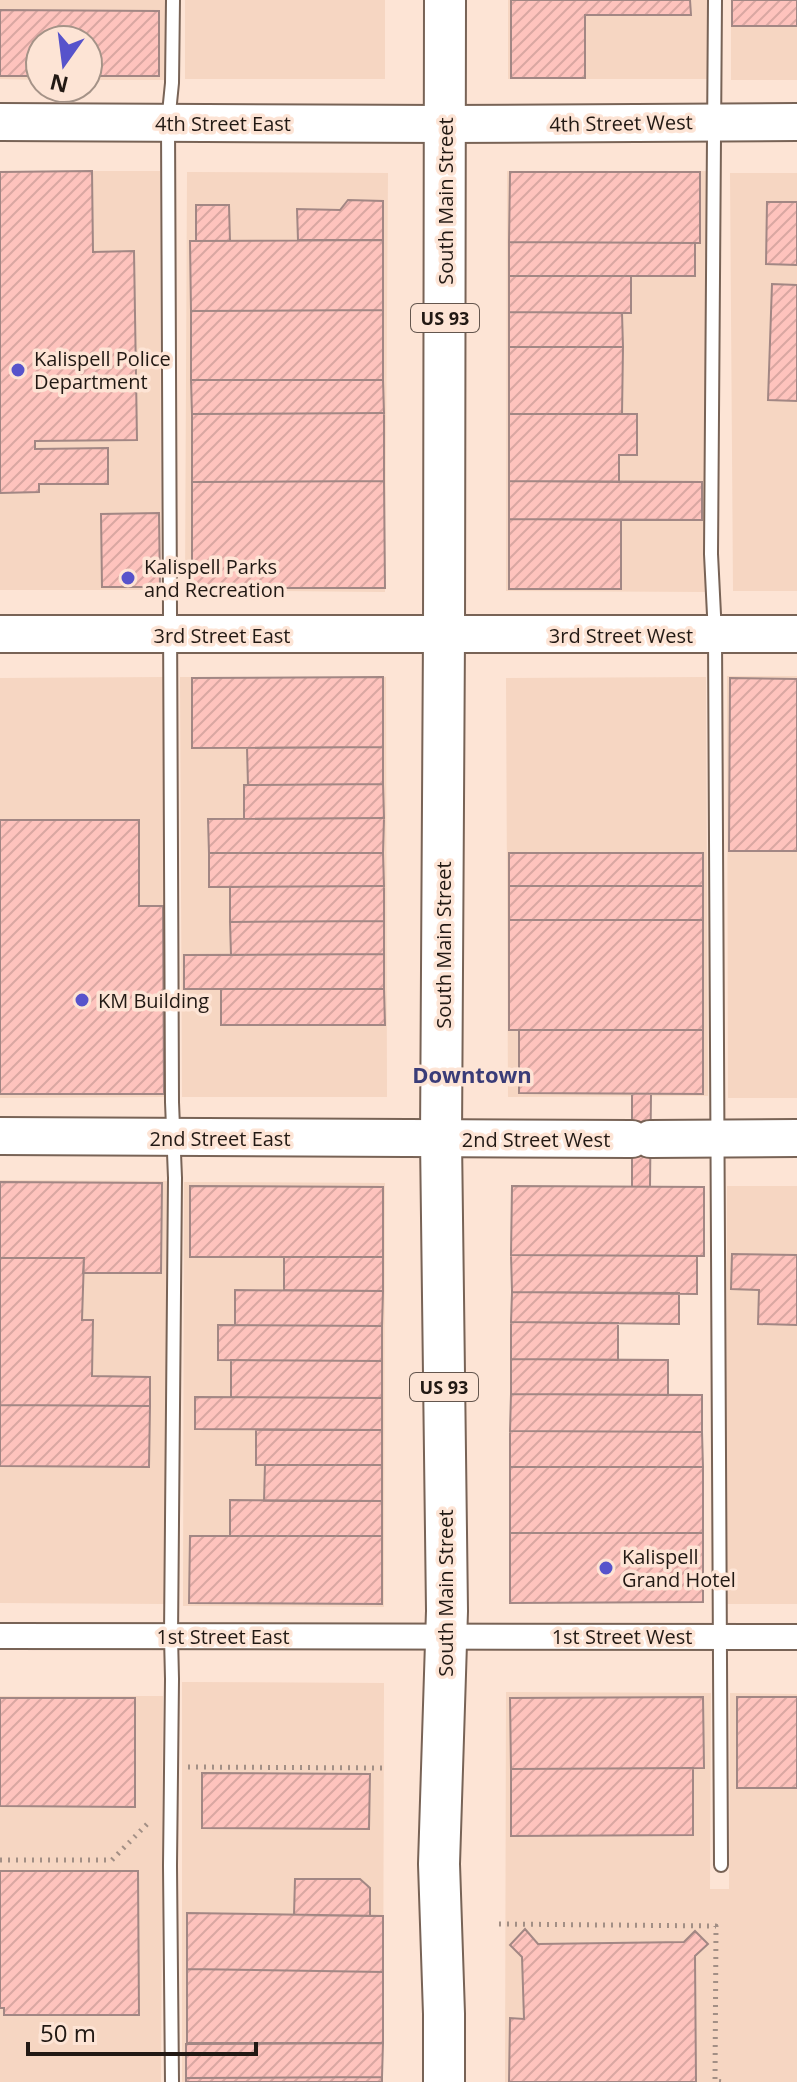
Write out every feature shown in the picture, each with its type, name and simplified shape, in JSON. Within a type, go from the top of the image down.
[{"type":"main road","name":"South Main Street","points":[[444,2082],[439,1864],[446,1635],[441,1139],[445,0]]},
{"type":"street","name":"4th Street East","points":[[0,122],[445,124]]},
{"type":"street","name":"4th Street West","points":[[445,124],[797,122]]},
{"type":"street","name":"3rd Street East","points":[[0,634],[444,635]]},
{"type":"street","name":"3rd Street West","points":[[444,635],[797,634]]},
{"type":"street","name":"2nd Street East","points":[[0,1136],[441,1139]]},
{"type":"street","name":"2nd Street West","points":[[441,1139],[797,1138]]},
{"type":"street","name":"1st Street East","points":[[0,1636],[446,1635]]},
{"type":"street","name":"1st Street West","points":[[446,1635],[797,1637]]},
{"type":"lane","points":[[172,2082],[171,1636],[175,1178],[168,123],[173,0]]},
{"type":"lane","points":[[715,0],[711,554],[715,635],[721,1865]]},
{"type":"path","points":[[171,1767],[387,1768]]},
{"type":"path","points":[[0,1860],[112,1860],[153,1818]]},
{"type":"path","points":[[499,1924],[716,1926],[715,2081],[723,2082]]},
{"type":"shaded area","points":[[0,0],[166,0],[166,80],[104,80],[104,24],[24,24],[24,80],[0,79]]},
{"type":"shaded area","points":[[185,0],[385,0],[385,79],[185,79]]},
{"type":"shaded area","points":[[508,0],[709,0],[709,79],[508,79]]},
{"type":"shaded area","points":[[731,0],[797,0],[797,80],[731,80]]},
{"type":"shaded area","points":[[0,171],[160,171],[161,590],[0,590]]},
{"type":"shaded area","points":[[507,171],[709,171],[708,592],[506,591]]},
{"type":"shaded area","points":[[187,172],[388,173],[385,592],[185,590]]},
{"type":"shaded area","points":[[730,173],[797,173],[797,591],[733,591]]},
{"type":"shaded area","points":[[727,676],[797,676],[797,1098],[728,1098]]},
{"type":"shaded area","name":"KM Building","points":[[165,677],[167,1097],[0,1098],[0,678]]},
{"type":"shaded area","points":[[180,677],[386,677],[387,1097],[182,1097]]},
{"type":"shaded area","points":[[706,677],[708,1096],[508,1097],[506,678]]},
{"type":"shaded area","points":[[0,1180],[167,1181],[165,1604],[0,1603]]},
{"type":"shaded area","points":[[184,1182],[385,1183],[384,1607],[183,1606]]},
{"type":"shaded area","points":[[727,1186],[797,1186],[797,1604],[726,1604]]},
{"type":"shaded area","points":[[182,1682],[384,1683],[383,2082],[182,2082]]},
{"type":"shaded area","points":[[506,1692],[711,1693],[710,1889],[729,1889],[730,1693],[797,1694],[797,2082],[505,2082]]},
{"type":"shaded area","points":[[0,1696],[163,1696],[161,2082],[0,2082]]},
{"type":"building","points":[[511,0],[690,0],[691,15],[585,15],[585,78],[511,78]]},
{"type":"building","points":[[732,0],[797,0],[797,26],[732,26]]},
{"type":"building","points":[[0,10],[159,11],[159,76],[104,76],[104,24],[24,24],[24,76],[0,76]]},
{"type":"building","points":[[92,171],[93,252],[134,251],[137,440],[35,441],[35,449],[108,448],[108,484],[39,484],[39,492],[0,493],[0,172]]},
{"type":"building","points":[[510,172],[700,172],[700,243],[509,242]]},
{"type":"building","points":[[348,200],[383,201],[383,240],[298,240],[297,209],[340,210]]},
{"type":"building","points":[[767,202],[797,202],[797,265],[766,264]]},
{"type":"building","points":[[196,205],[229,205],[230,241],[196,241]]},
{"type":"building","points":[[383,240],[383,310],[191,311],[190,241]]},
{"type":"building","points":[[509,242],[695,243],[695,276],[509,276]]},
{"type":"building","points":[[509,276],[631,276],[631,313],[509,312]]},
{"type":"building","points":[[772,284],[797,285],[797,401],[768,400]]},
{"type":"building","points":[[383,310],[383,380],[191,380],[191,311]]},
{"type":"building","points":[[509,312],[622,313],[623,347],[509,347]]},
{"type":"building","points":[[509,347],[623,347],[622,414],[509,414]]},
{"type":"building","points":[[191,380],[383,380],[384,413],[192,414]]},
{"type":"building","points":[[384,413],[384,481],[192,482],[192,414]]},
{"type":"building","points":[[509,414],[637,414],[637,455],[619,455],[619,482],[509,481]]},
{"type":"building","points":[[384,481],[385,588],[192,588],[192,482]]},
{"type":"building","points":[[509,481],[702,482],[702,520],[509,519]]},
{"type":"building","points":[[159,513],[160,587],[102,587],[101,514]]},
{"type":"building","points":[[509,519],[621,520],[621,589],[509,589]]},
{"type":"building","points":[[383,677],[383,747],[192,748],[192,678]]},
{"type":"building","points":[[730,678],[797,679],[797,851],[729,851]]},
{"type":"building","points":[[383,747],[383,784],[248,785],[247,748]]},
{"type":"building","points":[[383,784],[384,818],[244,819],[244,785]]},
{"type":"building","points":[[384,818],[383,853],[209,853],[208,819]]},
{"type":"building","name":"KM Building","points":[[0,820],[139,820],[139,906],[163,906],[164,1094],[0,1094]]},
{"type":"building","points":[[209,853],[383,853],[384,886],[209,887]]},
{"type":"building","points":[[509,853],[703,853],[703,886],[509,886]]},
{"type":"building","points":[[384,886],[384,921],[230,922],[230,887]]},
{"type":"building","points":[[509,886],[703,886],[703,920],[509,920]]},
{"type":"building","points":[[509,920],[703,920],[703,1030],[509,1030]]},
{"type":"building","points":[[384,921],[384,954],[231,955],[230,922]]},
{"type":"building","points":[[384,954],[384,989],[184,989],[184,955]]},
{"type":"building","points":[[221,989],[384,989],[385,1025],[221,1025]]},
{"type":"building","points":[[519,1030],[703,1030],[703,1094],[519,1093]]},
{"type":"building","points":[[632,1094],[651,1094],[650,1187],[632,1187]]},
{"type":"building","points":[[0,1182],[162,1183],[161,1273],[83,1273],[84,1258],[0,1258]]},
{"type":"building","points":[[190,1186],[383,1187],[383,1257],[190,1257]]},
{"type":"building","points":[[512,1186],[704,1187],[704,1256],[511,1255]]},
{"type":"building","points":[[732,1254],[797,1255],[797,1325],[758,1324],[759,1290],[731,1289]]},
{"type":"building","points":[[511,1255],[697,1256],[697,1294],[512,1292]]},
{"type":"building","points":[[284,1257],[383,1257],[383,1291],[284,1290]]},
{"type":"building","points":[[0,1258],[84,1258],[82,1320],[93,1320],[92,1376],[150,1377],[150,1406],[0,1405]]},
{"type":"building","points":[[235,1290],[383,1291],[382,1326],[235,1325]]},
{"type":"building","points":[[512,1292],[679,1293],[679,1324],[511,1322]]},
{"type":"building","points":[[511,1322],[618,1323],[618,1360],[511,1359]]},
{"type":"building","points":[[218,1325],[382,1326],[382,1361],[218,1360]]},
{"type":"building","points":[[511,1359],[668,1360],[668,1395],[511,1394]]},
{"type":"building","points":[[231,1360],[382,1361],[382,1398],[231,1397]]},
{"type":"building","points":[[511,1394],[702,1395],[702,1432],[510,1431]]},
{"type":"building","points":[[195,1397],[382,1398],[382,1430],[195,1429]]},
{"type":"building","points":[[0,1405],[150,1406],[149,1467],[0,1466]]},
{"type":"building","points":[[256,1430],[382,1430],[382,1465],[256,1465]]},
{"type":"building","points":[[510,1431],[702,1432],[703,1467],[510,1467]]},
{"type":"building","points":[[265,1465],[382,1465],[382,1501],[264,1501]]},
{"type":"building","points":[[510,1467],[703,1467],[703,1533],[510,1533]]},
{"type":"building","points":[[230,1500],[382,1501],[382,1536],[230,1536]]},
{"type":"building","name":"Kalispell Grand Hotel","points":[[510,1533],[703,1533],[703,1602],[510,1603]]},
{"type":"building","points":[[190,1536],[382,1536],[382,1604],[189,1603]]},
{"type":"building","points":[[703,1697],[704,1768],[511,1769],[510,1698]]},
{"type":"building","points":[[737,1697],[797,1697],[797,1788],[737,1788]]},
{"type":"building","points":[[0,1698],[135,1698],[135,1807],[0,1806]]},
{"type":"building","points":[[693,1768],[693,1835],[511,1836],[511,1769]]},
{"type":"building","points":[[202,1773],[370,1774],[369,1829],[202,1828]]},
{"type":"building","points":[[0,1871],[138,1871],[139,2015],[4,2015],[4,2008],[0,2008]]},
{"type":"building","points":[[295,1879],[360,1879],[370,1888],[370,1916],[294,1915]]},
{"type":"building","points":[[187,1913],[383,1916],[383,1972],[187,1969]]},
{"type":"building","points":[[525,1929],[538,1944],[684,1942],[695,1931],[708,1944],[695,1956],[696,2082],[509,2082],[510,2018],[524,2019],[522,1957],[510,1945]]},
{"type":"building","points":[[187,1969],[383,1972],[383,2043],[187,2043]]},
{"type":"building","points":[[383,2043],[382,2077],[186,2078],[186,2044]]},
{"type":"building","points":[[382,2077],[382,2082],[186,2082],[186,2078]]},
{"type":"place","name":"Kalispell Police Department","points":[[18,370]]},
{"type":"place","name":"Kalispell Parks and Recreation","points":[[128,578]]},
{"type":"place","name":"KM Building","points":[[82,1000]]},
{"type":"place","name":"Kalispell Grand Hotel","points":[[606,1568]]},
{"type":"district","name":"Downtown","points":[[472,1074]]}]
